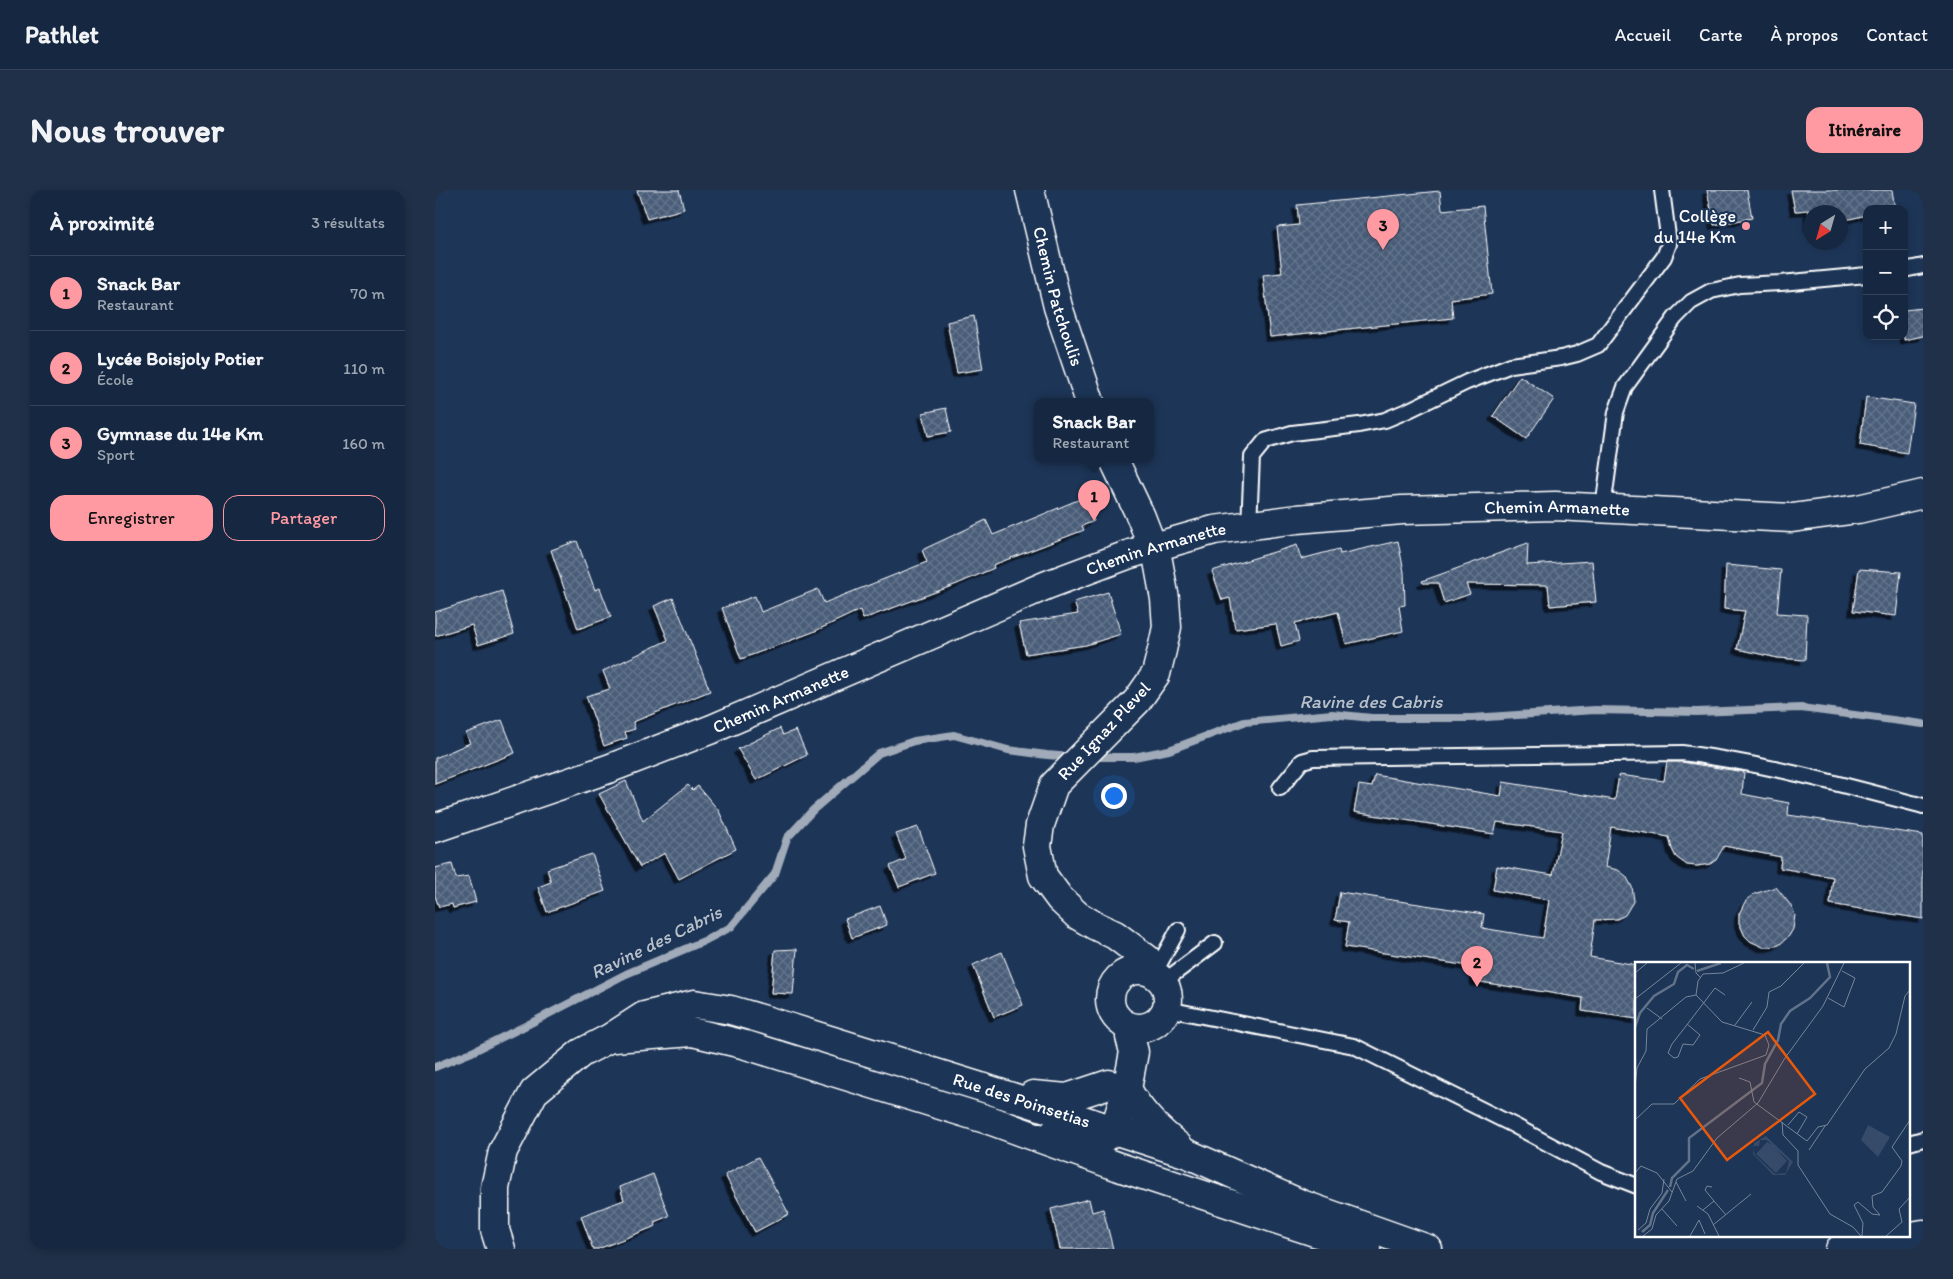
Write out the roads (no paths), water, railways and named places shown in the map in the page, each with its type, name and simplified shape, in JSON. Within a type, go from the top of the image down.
[{"type":"street","name":"Chemin Patchoulis","points":[[1030,190],[1058,307],[1089,398]]},
{"type":"street","points":[[1115,463],[1154,548]]},
{"type":"street","name":"Chemin Armanette","points":[[435,828],[608,769],[712,729],[1047,585],[1130,554],[1214,530],[1402,510],[1555,506],[1792,518],[1858,509],[1923,494]]},
{"type":"street","name":"Rue Ignaz Plevel","points":[[1154,548],[1159,561],[1167,627],[1156,674],[1137,701],[1054,785],[1040,825],[1037,846],[1043,876],[1065,904],[1077,915],[1115,935],[1147,959],[1158,978]]},
{"type":"street","points":[[1094,925],[1110,949],[1117,980]]},
{"type":"street","points":[[1119,1167],[1102,1132],[1118,1086],[1134,1052],[1133,1032],[1112,1010],[1110,1001],[1111,992],[1117,980],[1130,971],[1140,970],[1158,978],[1169,994],[1169,1004],[1159,1022],[1133,1032]]},
{"type":"street","name":"Rue des Poinsetias","points":[[501,1249],[495,1230],[495,1188],[503,1151],[534,1092],[581,1053],[644,1016],[694,1004],[739,1012],[981,1086],[1102,1132],[1188,1154],[1301,1204],[1428,1249]]},
{"type":"street","name":"Rue des Poinsetias","points":[[609,1038],[693,1032],[746,1045],[992,1121],[1119,1167],[1366,1249]]},
{"type":"street","points":[[981,1086],[1038,1096],[1067,1098],[1118,1086]]},
{"type":"street","points":[[1118,1086],[1161,1132],[1188,1154]]},
{"type":"street","points":[[992,1121],[1020,1122],[1078,1141],[1102,1132]]},
{"type":"street","points":[[1840,1249],[1923,1234]]},
{"type":"lane","points":[[1249,526],[1252,457],[1265,441],[1293,433],[1385,420],[1467,382],[1511,365],[1561,358],[1577,354],[1598,345],[1664,257],[1669,244],[1662,190]]},
{"type":"lane","points":[[1908,269],[1923,266]]},
{"type":"lane","points":[[1603,508],[1616,412],[1625,387],[1675,318],[1691,302],[1711,291],[1740,285],[1863,275]]},
{"type":"lane","points":[[1280,788],[1302,761],[1313,758],[1682,753],[1723,758],[1801,774],[1923,806]]},
{"type":"lane","points":[[1158,978],[1178,930]]},
{"type":"lane","points":[[1158,978],[1215,943]]},
{"type":"lane","points":[[1167,1009],[1354,1046],[1513,1125],[1601,1172],[1635,1185]]},
{"type":"waterway","name":"Ravine des Cabris","points":[[1091,757],[1134,757],[1169,750],[1244,722],[1332,714],[1372,718],[1472,718],[1595,710],[1697,712],[1801,708],[1923,724]]},
{"type":"waterway","name":"Ravine des Cabris","points":[[435,1067],[472,1052],[626,974],[704,941],[731,927],[775,874],[787,838],[813,810],[879,753],[914,741],[954,735],[1008,750],[1072,757]]},
{"type":"place","name":"Collège du 14e Km","points":[[1746,226]]},
{"type":"place","name":"Gymnase du 14e Km","points":[[1383,250]]},
{"type":"place","name":"Snack Bar","points":[[1094,521]]},
{"type":"place","name":"Lycée Boisjoly Potier","points":[[1477,987]]}]
